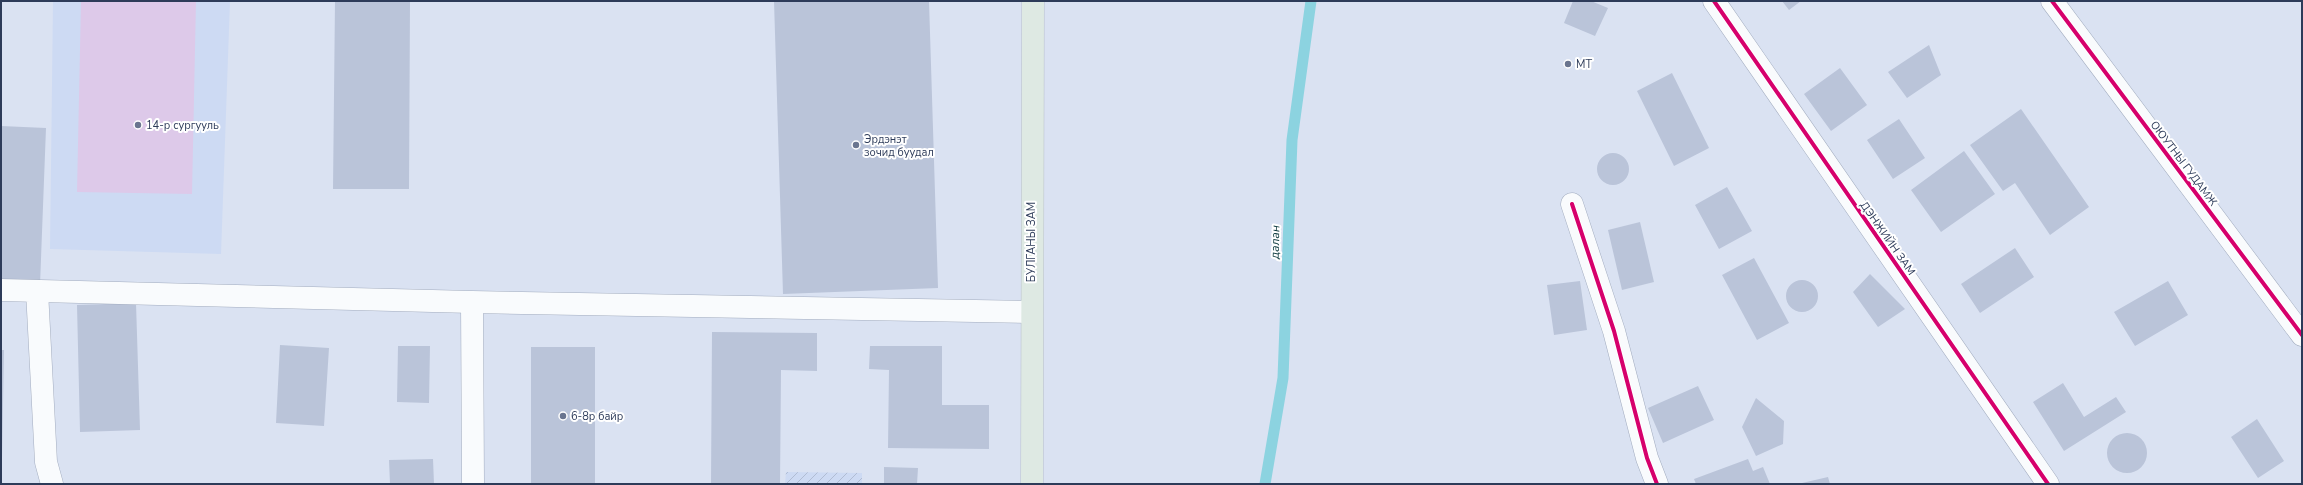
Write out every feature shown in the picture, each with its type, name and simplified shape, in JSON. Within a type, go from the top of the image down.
[{"type":"highway","name":"БУЛГАНЫ ЗАМ","points":[[1032,484],[1031,312],[1033,1]]},
{"type":"street","name":"ДЭНЖИЙН ЗАМ","points":[[1714,1],[2048,484]]},
{"type":"street","name":"ОЮУТНЫ ГУДАМЖ","points":[[2052,1],[2302,335]]},
{"type":"street","points":[[1572,204],[1614,331],[1647,458],[1657,484]]},
{"type":"street","points":[[1,290],[472,302],[1031,312]]},
{"type":"street","points":[[37,291],[46,462],[52,484]]},
{"type":"street","points":[[472,302],[473,484]]},
{"type":"shaded area","name":"14-р сургууль","points":[[53,1],[230,1],[221,254],[50,249]]},
{"type":"shaded area","points":[[81,1],[196,1],[192,194],[77,192]]},
{"type":"shaded area","points":[[786,472],[862,473],[862,484],[785,484]]},
{"type":"building","points":[[335,1],[410,1],[409,189],[333,189]]},
{"type":"building","name":"Эрдэнэт зочид буудал","points":[[774,1],[929,1],[938,288],[783,294]]},
{"type":"building","points":[[1573,1],[1591,1],[1608,8],[1595,36],[1564,23]]},
{"type":"building","points":[[1782,1],[1801,1],[1789,10]]},
{"type":"building","points":[[1929,45],[1941,75],[1907,98],[1888,72]]},
{"type":"building","points":[[1840,68],[1867,105],[1831,131],[1804,94]]},
{"type":"building","points":[[1672,73],[1709,148],[1674,166],[1637,91]]},
{"type":"building","points":[[2021,109],[2089,207],[2050,235],[2015,183],[2003,191],[1970,145]]},
{"type":"building","points":[[1899,119],[1925,158],[1893,179],[1867,140]]},
{"type":"building","points":[[1,126],[46,128],[40,285],[1,283]]},
{"type":"building","points":[[1964,151],[1995,194],[1941,232],[1911,190]]},
{"type":"building","points":[[1610,153],[1616,153],[1626,160],[1629,169],[1628,175],[1622,182],[1616,185],[1610,185],[1600,178],[1597,172],[1597,166],[1604,156]]},
{"type":"building","points":[[1727,187],[1752,231],[1719,249],[1695,205]]},
{"type":"building","points":[[1640,222],[1654,282],[1622,290],[1608,230]]},
{"type":"building","points":[[2015,248],[2034,277],[1980,313],[1961,284]]},
{"type":"building","points":[[1754,258],[1789,323],[1757,340],[1722,275]]},
{"type":"building","points":[[1870,274],[1905,309],[1878,327],[1853,292]]},
{"type":"building","points":[[1802,280],[1813,285],[1818,296],[1813,307],[1802,312],[1791,307],[1786,296],[1791,285]]},
{"type":"building","points":[[1580,281],[1587,330],[1554,335],[1547,285]]},
{"type":"building","points":[[2168,281],[2188,315],[2135,346],[2114,312]]},
{"type":"building","points":[[136,303],[140,430],[80,432],[77,305]]},
{"type":"building","points":[[712,332],[817,333],[817,371],[781,370],[780,484],[711,484]]},
{"type":"building","points":[[280,345],[329,348],[324,426],[276,423]]},
{"type":"building","points":[[398,346],[430,346],[429,403],[397,402]]},
{"type":"building","points":[[870,346],[942,346],[942,405],[989,405],[989,449],[888,448],[889,370],[869,369]]},
{"type":"building","name":"6-8р байр","points":[[531,347],[595,347],[595,484],[531,484]]},
{"type":"building","points":[[1,350],[4,350],[2,458],[1,458]]},
{"type":"building","points":[[2063,383],[2084,417],[2116,397],[2126,412],[2064,451],[2033,402]]},
{"type":"building","points":[[1698,386],[1714,420],[1663,443],[1648,408]]},
{"type":"building","points":[[1756,398],[1784,421],[1783,444],[1756,456],[1742,427]]},
{"type":"building","points":[[2257,419],[2284,461],[2258,478],[2231,437]]},
{"type":"building","points":[[2127,433],[2135,435],[2141,439],[2145,445],[2147,453],[2145,461],[2141,467],[2135,471],[2127,473],[2119,471],[2113,467],[2109,461],[2107,453],[2109,445],[2113,439],[2119,435]]},
{"type":"building","points":[[433,459],[434,484],[390,484],[389,460]]},
{"type":"building","points":[[1748,459],[1753,471],[1763,467],[1770,484],[1696,484],[1694,479]]},
{"type":"building","points":[[884,467],[918,468],[917,484],[884,484]]},
{"type":"building","points":[[1828,477],[1830,484],[1802,483]]},
{"type":"waterway","name":"далан","points":[[1265,484],[1283,378],[1292,140],[1311,1]]},
{"type":"cycle path","points":[[1714,1],[2048,484]]},
{"type":"cycle path","points":[[2052,1],[2302,335]]},
{"type":"cycle path","points":[[1572,204],[1614,331],[1647,458],[1657,484]]},
{"type":"place","name":"МТ","points":[[1568,64]]},
{"type":"place","name":"14-р сургууль","points":[[138,125]]},
{"type":"place","name":"Эрдэнэт зочид буудал","points":[[856,145]]},
{"type":"place","name":"6-8р байр","points":[[563,416]]}]
